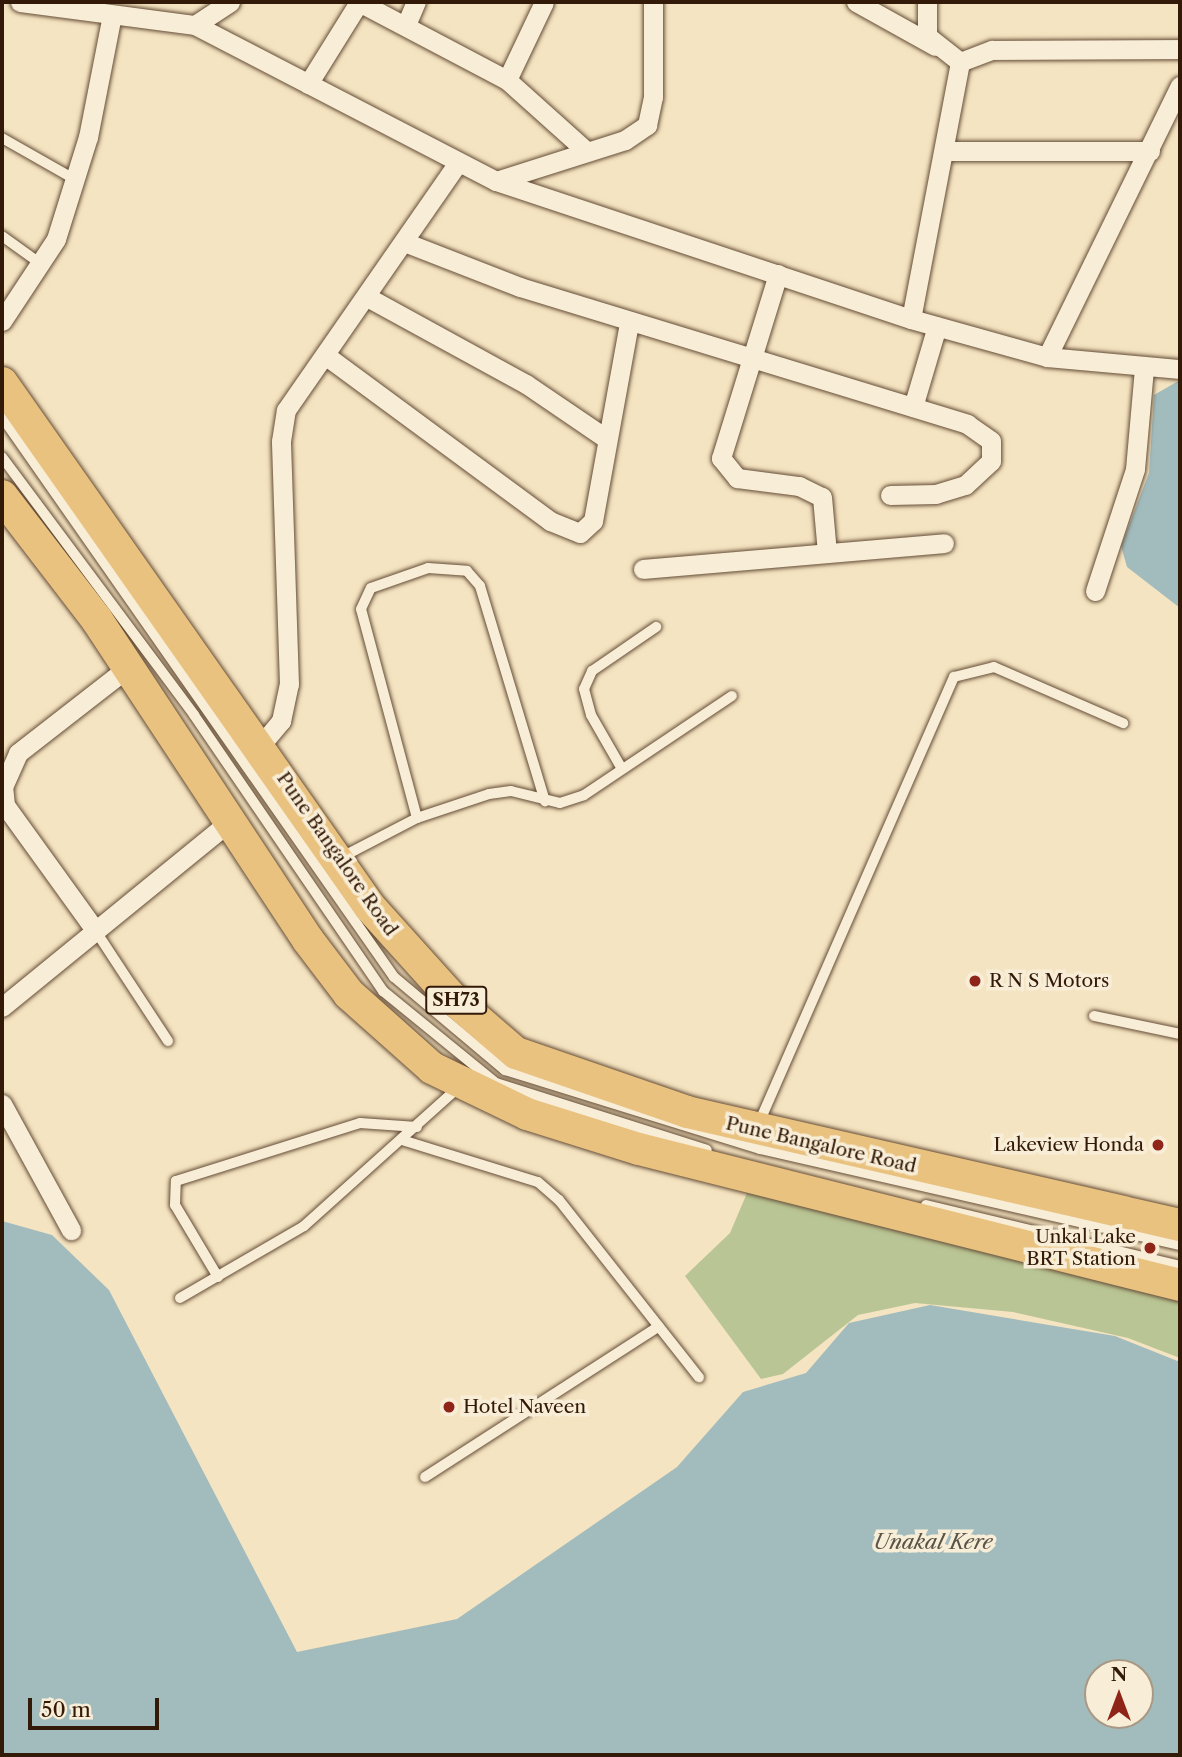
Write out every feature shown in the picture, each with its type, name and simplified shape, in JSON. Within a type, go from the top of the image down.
[{"type":"main road","name":"Pune Bangalore Road","points":[[2,383],[260,746],[337,860],[408,953],[516,1053],[582,1080],[756,1130],[1180,1225]]},
{"type":"main road","points":[[2,496],[127,668],[228,823],[349,994],[394,1038],[462,1084],[527,1114],[639,1149],[1180,1285]]},
{"type":"street","points":[[20,2],[112,15],[150,11],[195,25],[457,164],[496,181],[911,319],[1047,357],[1144,369],[1180,369]]},
{"type":"street","points":[[195,25],[230,2]]},
{"type":"street","points":[[308,84],[359,2],[507,80],[586,151]]},
{"type":"street","points":[[406,25],[416,2]]},
{"type":"street","points":[[507,80],[544,2]]},
{"type":"street","points":[[496,181],[625,140],[647,125],[653,97],[653,2]]},
{"type":"street","points":[[856,2],[960,62]]},
{"type":"street","points":[[928,2],[927,36],[935,46]]},
{"type":"street","points":[[2,321],[41,264],[76,180],[112,15]]},
{"type":"street","points":[[960,62],[992,50],[1180,49]]},
{"type":"street","points":[[911,319],[960,62]]},
{"type":"street","points":[[1047,357],[1180,86]]},
{"type":"street","points":[[945,151],[1150,151]]},
{"type":"street","points":[[260,746],[281,721],[289,684],[281,442],[286,410],[407,243],[457,164]]},
{"type":"street","points":[[407,243],[629,322],[750,356],[913,407],[982,432],[993,449],[991,461],[965,485],[890,495]]},
{"type":"street","points":[[778,274],[750,356],[721,458],[737,478],[799,486],[822,497],[827,553]]},
{"type":"street","points":[[367,296],[526,384],[607,439]]},
{"type":"street","points":[[325,355],[571,533],[588,530],[593,521],[629,322]]},
{"type":"street","points":[[913,407],[937,326]]},
{"type":"street","points":[[1095,591],[1133,478],[1144,369]]},
{"type":"street","points":[[643,569],[944,543]]},
{"type":"street","points":[[95,930],[5,805],[3,787],[18,753],[127,668]]},
{"type":"street","points":[[2,1007],[228,823]]},
{"type":"street","points":[[2,1104],[71,1230]]},
{"type":"lane","points":[[2,138],[76,180]]},
{"type":"lane","points":[[2,236],[41,264]]},
{"type":"lane","points":[[2,418],[394,977],[505,1070],[760,1149],[1180,1245]]},
{"type":"lane","points":[[2,457],[194,715],[383,990],[496,1083],[716,1153]]},
{"type":"lane","points":[[417,818],[361,609],[371,588],[428,568],[467,571],[480,586],[545,801]]},
{"type":"lane","points":[[622,769],[591,715],[584,689],[592,671],[656,626]]},
{"type":"lane","points":[[756,1130],[954,677],[994,667],[1123,723]]},
{"type":"lane","points":[[337,860],[417,818],[511,791],[545,801],[584,795],[732,696]]},
{"type":"lane","points":[[95,930],[168,1041]]},
{"type":"lane","points":[[1094,1016],[1180,1034]]},
{"type":"lane","points":[[180,1298],[304,1226],[462,1084]]},
{"type":"lane","points":[[218,1277],[175,1205],[176,1181],[360,1123],[417,1127]]},
{"type":"lane","points":[[402,1140],[538,1182],[699,1377]]},
{"type":"lane","points":[[742,1160],[808,1177]]},
{"type":"lane","points":[[914,1202],[1180,1266]]},
{"type":"lane","points":[[425,1477],[659,1326]]},
{"type":"green space","points":[[747,1193],[1180,1296],[1180,1358],[1128,1338],[1013,1312],[915,1303],[858,1315],[783,1374],[761,1379],[685,1276],[730,1233]]},
{"type":"water","points":[[1180,380],[1180,608],[1127,567],[1121,546],[1149,473],[1154,395]]},
{"type":"water","name":"Unakal Kere","points":[[2,1221],[52,1235],[109,1290],[297,1652],[457,1619],[677,1467],[743,1392],[806,1373],[849,1323],[930,1305],[1115,1336],[1180,1362],[1180,1755],[2,1755]]},
{"type":"place","name":"R N S Motors","points":[[975,981]]},
{"type":"place","name":"Lakeview Honda","points":[[1158,1145]]},
{"type":"place","name":"Unkal Lake BRT Station","points":[[1150,1248]]},
{"type":"place","name":"Hotel Naveen","points":[[449,1407]]}]
